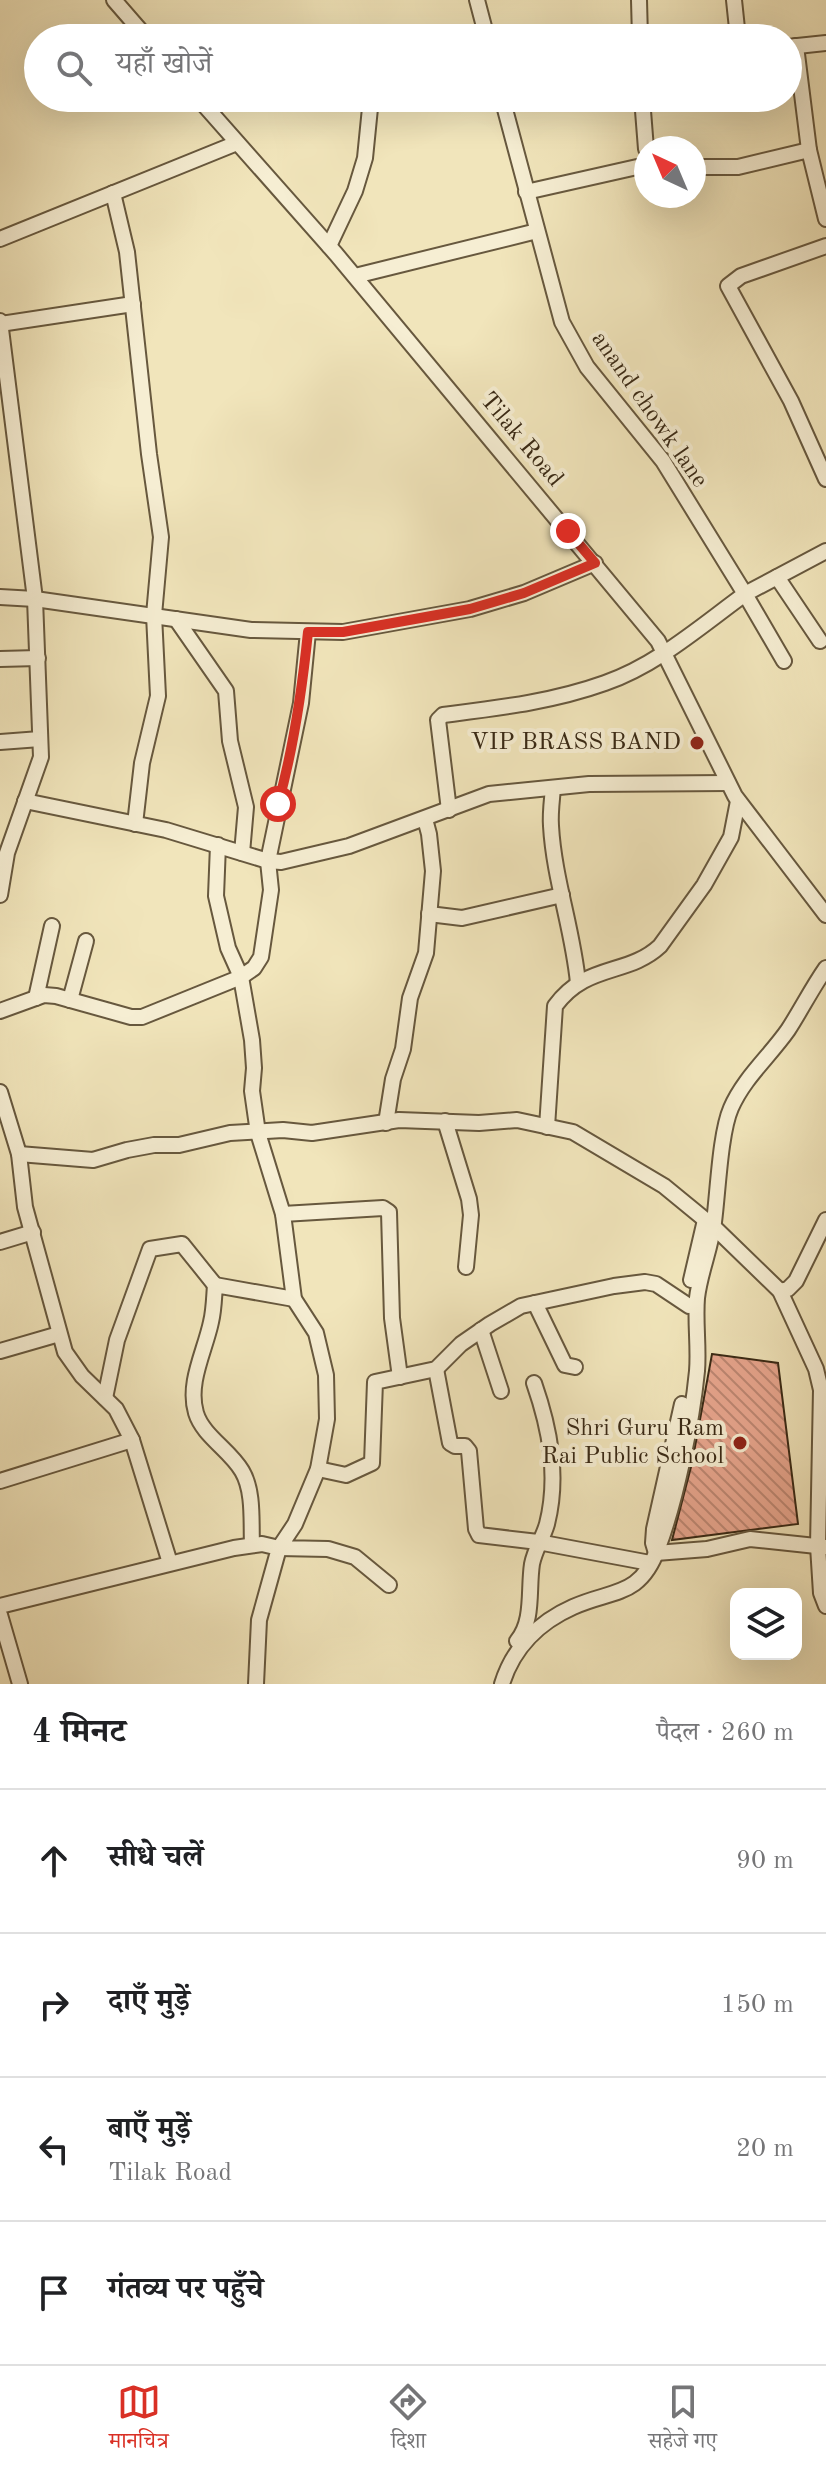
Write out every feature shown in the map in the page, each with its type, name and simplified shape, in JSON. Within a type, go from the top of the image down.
[{"type":"street","points":[[114,0],[135,24]]},
{"type":"street","points":[[477,0],[483,24]]},
{"type":"street","points":[[639,0],[640,24]]},
{"type":"street","points":[[734,0],[737,24]]},
{"type":"street","points":[[802,46],[826,43]]},
{"type":"street","points":[[802,108],[826,219]]},
{"type":"street","name":"Tilak Road","points":[[210,112],[355,276],[658,641],[738,801],[826,915]]},
{"type":"street","points":[[329,246],[355,191],[365,158],[370,112]]},
{"type":"street","name":"anand chowk lane","points":[[506,112],[562,322],[587,367],[663,461],[784,661]]},
{"type":"street","points":[[643,112],[645,136]]},
{"type":"street","points":[[0,239],[237,143]]},
{"type":"street","points":[[706,167],[738,167],[809,150]]},
{"type":"street","points":[[526,192],[634,168]]},
{"type":"street","points":[[113,193],[127,252],[161,537],[154,615],[158,696],[142,763],[135,824]]},
{"type":"street","points":[[355,276],[537,231]]},
{"type":"street","points":[[826,246],[741,276],[728,286],[791,401],[826,479]]},
{"type":"street","points":[[0,895],[7,853],[41,757],[35,599],[0,323],[133,304]]},
{"type":"street","points":[[449,810],[440,717],[533,704],[607,683],[664,653],[745,594],[826,551]]},
{"type":"street","points":[[0,597],[35,599],[251,630],[343,632],[470,609],[524,593],[595,563]]},
{"type":"street","points":[[777,577],[820,641]]},
{"type":"street","points":[[176,619],[226,691],[230,741],[246,807],[242,853]]},
{"type":"street","points":[[0,1011],[36,998],[56,996],[131,1017],[142,1017],[241,977],[254,968],[261,957],[266,932],[271,890],[268,861],[301,703],[308,632]]},
{"type":"street","points":[[0,659],[38,658]]},
{"type":"street","points":[[0,742],[40,739]]},
{"type":"street","points":[[25,801],[135,824],[281,862],[349,846],[489,794],[589,784],[728,783]]},
{"type":"street","points":[[553,788],[550,824],[578,983]]},
{"type":"street","points":[[547,1127],[555,1006],[578,983],[652,953],[660,946],[704,885],[731,837],[738,801]]},
{"type":"street","points":[[386,1123],[393,1079],[403,1049],[410,998],[426,953],[433,871],[425,819]]},
{"type":"street","points":[[218,845],[216,896],[228,948],[241,977],[252,1040],[252,1091],[258,1133],[283,1214],[294,1299],[316,1333],[326,1375],[327,1419],[318,1469],[295,1524],[279,1548],[259,1620],[256,1684]]},
{"type":"street","points":[[429,914],[462,918],[500,912],[562,895]]},
{"type":"street","points":[[36,998],[52,926]]},
{"type":"street","points":[[70,1000],[86,941]]},
{"type":"street","points":[[502,1684],[508,1665],[535,1631],[573,1607],[624,1592],[640,1579],[653,1558],[680,1466],[697,1372],[696,1320],[700,1279],[730,1098],[826,956]]},
{"type":"street","points":[[728,1117],[743,1085],[787,1031],[826,968]]},
{"type":"street","points":[[0,1092],[19,1154],[25,1207],[59,1334],[70,1360],[116,1409],[132,1440],[170,1563]]},
{"type":"street","points":[[19,1154],[93,1160],[154,1145],[179,1145],[230,1133],[283,1130],[312,1133],[399,1120],[479,1123],[517,1120],[573,1132],[664,1186],[780,1291],[816,1369],[821,1390],[821,1593],[826,1606]]},
{"type":"street","points":[[445,1121],[469,1199],[471,1215],[466,1267]]},
{"type":"street","points":[[283,1214],[387,1209],[392,1318],[400,1377]]},
{"type":"street","points":[[780,1291],[788,1289],[796,1281],[826,1220]]},
{"type":"street","points":[[653,1558],[652,1536],[658,1501],[686,1383],[694,1262],[709,1224]]},
{"type":"street","points":[[0,1242],[33,1232]]},
{"type":"street","points":[[105,1398],[117,1340],[150,1249],[182,1244],[215,1285],[294,1299]]},
{"type":"street","points":[[318,1469],[346,1475],[372,1463],[374,1385],[378,1381],[436,1369],[461,1344],[521,1306],[645,1282],[656,1284],[689,1306]]},
{"type":"street","points":[[215,1285],[212,1319],[195,1376],[194,1402],[196,1415],[204,1427],[244,1473],[248,1487],[252,1544]]},
{"type":"street","points":[[535,1303],[565,1365],[575,1367]]},
{"type":"street","points":[[481,1330],[501,1391]]},
{"type":"street","points":[[0,1351],[59,1334]]},
{"type":"street","points":[[436,1369],[450,1443],[465,1446],[469,1451],[479,1535],[653,1558],[750,1539],[822,1546]]},
{"type":"street","points":[[494,1684],[500,1664],[526,1629],[532,1565],[538,1542],[546,1528],[553,1489],[549,1430],[534,1383]]},
{"type":"street","points":[[0,1481],[132,1440]]},
{"type":"street","points":[[0,1606],[252,1544],[328,1549],[355,1557],[389,1585]]},
{"type":"street","points":[[0,1615],[20,1684]]},
{"type":"building","name":"Shri Guru Ram Rai Public School","points":[[712,1354],[778,1363],[798,1524],[672,1540],[692,1463]]},
{"type":"place","name":"VIP BRASS BAND","points":[[697,743]]},
{"type":"place","name":"Shri Guru Ram Rai Public School","points":[[740,1443]]},
{"type":"route","points":[[278,804],[301,703],[308,632],[343,632],[470,609],[524,593],[595,563],[568,531]]}]
